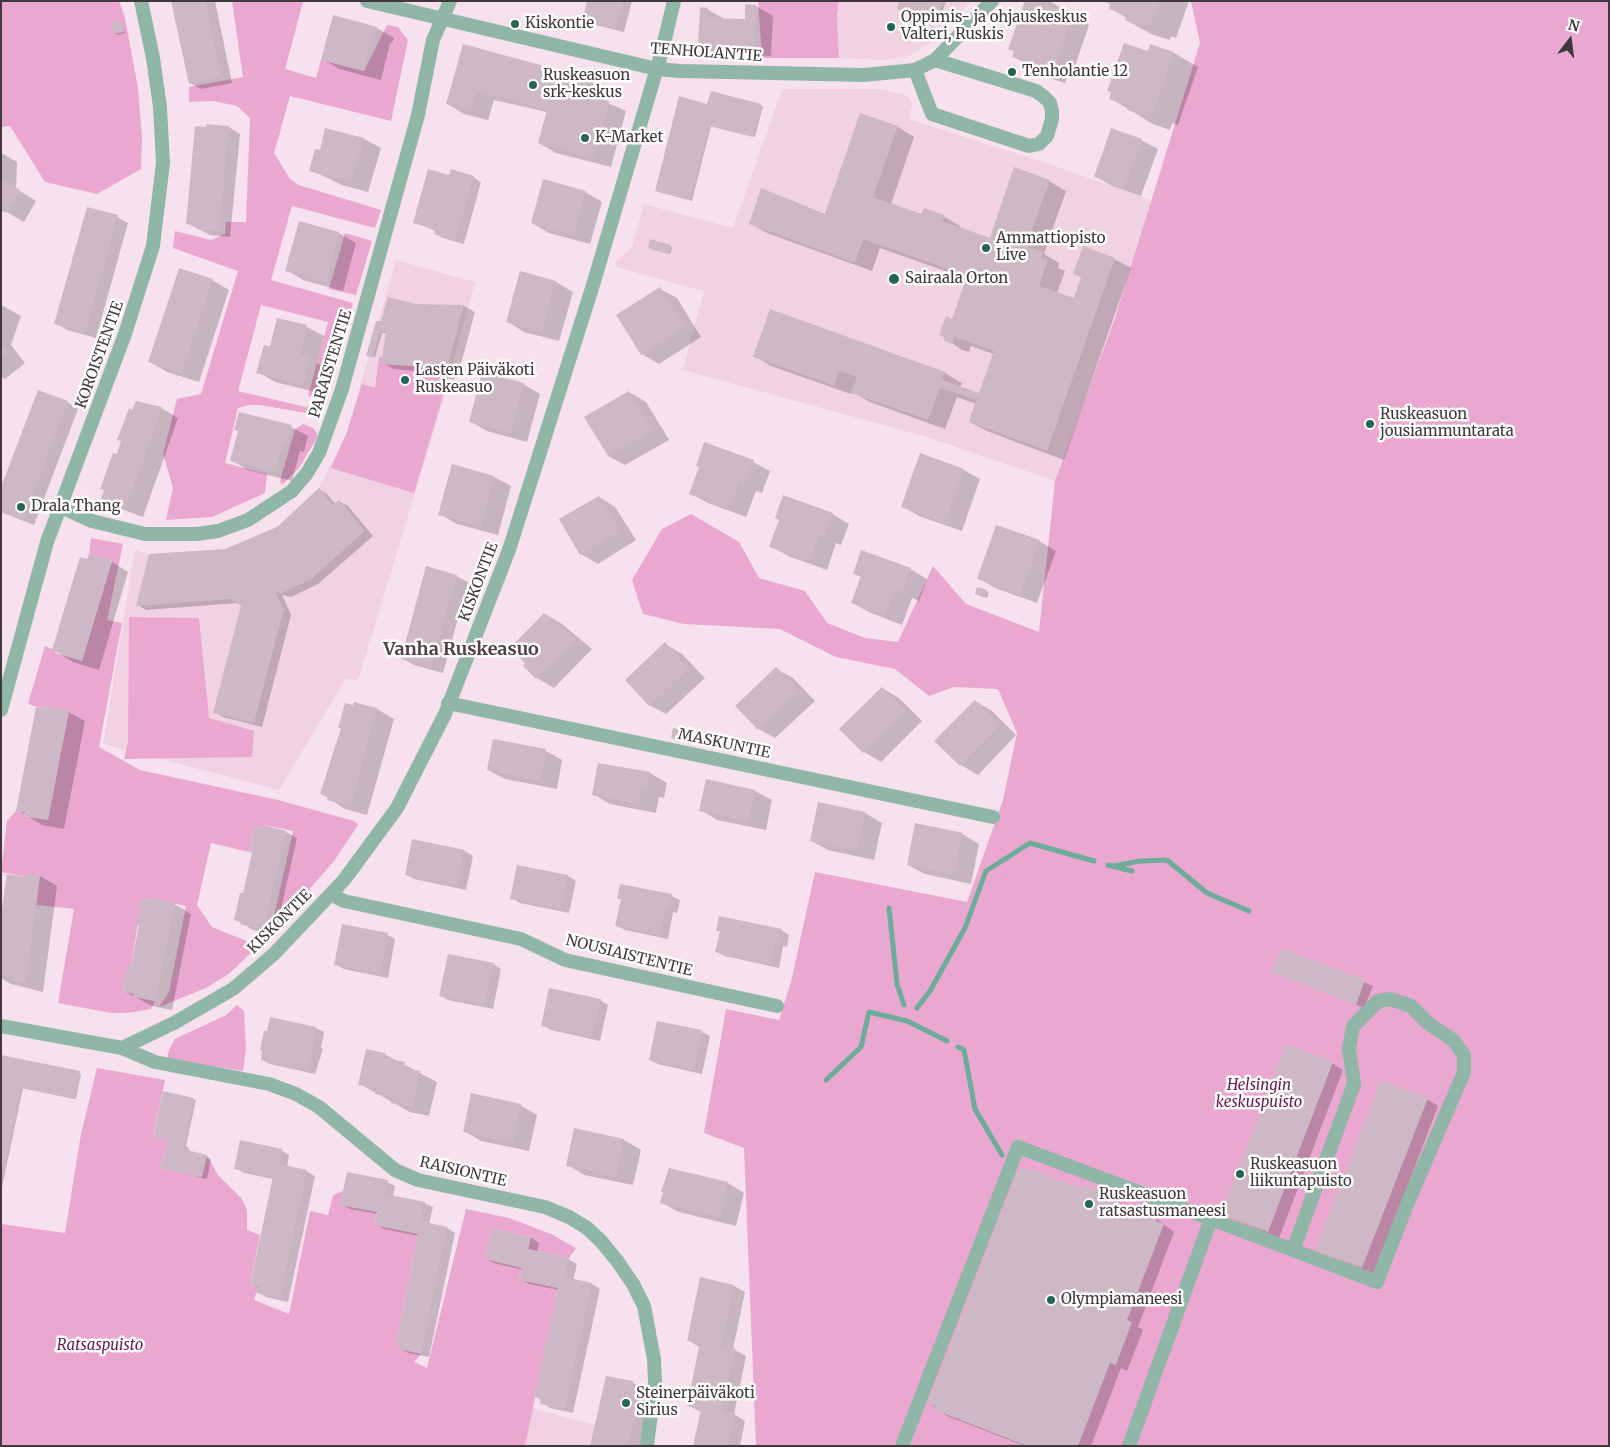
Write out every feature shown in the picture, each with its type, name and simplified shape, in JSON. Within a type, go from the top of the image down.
[{"type":"street","name":"KOROISTENTIE","points":[[1,710],[35,582],[60,507],[125,334],[153,246],[163,163],[153,58],[141,1]]},
{"type":"street","name":"TENHOLANTIE","points":[[367,1],[657,69],[864,75],[915,70],[935,60],[992,1]]},
{"type":"street","name":"PARAISTENTIE","points":[[60,507],[92,521],[145,534],[173,536],[204,533],[218,531],[248,520],[292,491],[307,473],[319,454],[344,380],[418,115],[430,49],[441,18],[450,1]]},
{"type":"street","name":"KISKONTIE","points":[[122,1048],[174,1023],[233,989],[274,954],[331,894],[397,808],[448,703],[511,543],[593,285],[657,69],[674,1]]},
{"type":"street","points":[[915,70],[932,114],[1029,146],[1039,144],[1047,136],[1052,119],[1052,110],[1050,103],[1036,91],[935,60]]},
{"type":"street","name":"MASKUNTIE","points":[[448,703],[993,817]]},
{"type":"street","name":"NOUSIAISTENTIE","points":[[331,894],[344,901],[521,939],[565,960],[776,1006]]},
{"type":"street","points":[[902,1446],[1018,1147],[1377,1282],[1408,1202],[1464,1072],[1464,1055],[1453,1040],[1428,1023],[1410,1006],[1390,999],[1378,1001],[1353,1026],[1349,1048],[1354,1084],[1293,1250]]},
{"type":"street","points":[[1,1026],[122,1048]]},
{"type":"street","name":"RAISIONTIE","points":[[122,1048],[155,1062],[268,1084],[296,1094],[319,1107],[396,1170],[418,1180],[545,1207],[569,1216],[587,1228],[601,1241],[623,1270],[633,1284],[644,1306],[655,1367],[648,1446]]},
{"type":"street","points":[[1129,1446],[1211,1219]]},
{"type":"shaded area","name":"Oppimis- ja ohjauskeskus Valteri, Ruskis","points":[[839,1],[972,1],[951,21],[937,38],[911,55],[887,60],[839,58],[837,16]]},
{"type":"shaded area","name":"Sairaala Orton","points":[[782,89],[880,89],[903,94],[909,98],[912,104],[909,119],[1049,164],[1151,200],[1136,258],[1055,481],[927,437],[683,370],[704,291],[615,267],[616,261],[632,248],[644,204],[733,228]]},
{"type":"shaded area","points":[[396,260],[475,282],[441,407],[358,681],[346,678],[279,790],[103,744],[135,550],[149,554],[225,549],[277,527],[319,488],[347,432]]},
{"type":"shaded area","points":[[531,1408],[595,1425],[590,1446],[525,1446]]},
{"type":"green space","points":[[1,1],[119,1],[125,18],[138,88],[142,137],[141,169],[97,194],[45,182],[10,126],[1,127]]},
{"type":"green space","points":[[232,1],[303,2],[285,69],[316,78],[321,60],[364,71],[387,25],[398,27],[408,40],[391,121],[290,96],[274,153],[290,179],[299,185],[381,210],[375,228],[292,206],[271,280],[353,303],[325,399],[308,396],[328,322],[261,305],[238,391],[306,407],[305,412],[312,414],[260,405],[238,408],[225,463],[267,474],[265,493],[212,517],[166,520],[173,488],[163,454],[177,399],[201,394],[238,271],[173,248],[175,231],[211,240],[225,234],[226,222],[246,222],[250,118],[237,106],[213,101],[189,102],[189,87],[243,77]]},
{"type":"green space","points":[[758,1],[839,1],[837,16],[839,58],[762,58]]},
{"type":"green space","name":"Helsingin keskuspuisto","points":[[1191,1],[1609,1],[1609,1446],[756,1446],[744,1148],[704,1133],[726,1009],[779,1020],[791,982],[815,872],[967,902],[1003,800],[1017,733],[998,689],[954,687],[929,696],[895,669],[836,657],[780,629],[684,624],[643,614],[632,580],[662,529],[691,514],[739,542],[759,578],[805,591],[827,623],[865,638],[898,642],[933,566],[966,604],[1039,632],[1055,481],[1115,318],[1200,43]]},
{"type":"green space","points":[[345,233],[372,241],[356,295],[329,289]]},
{"type":"green space","points":[[379,357],[382,357],[382,364],[413,366],[449,376],[414,493],[331,468],[347,432],[362,384],[375,388]]},
{"type":"green space","points":[[303,424],[313,428],[317,433],[317,438],[299,468],[282,485],[280,481],[295,429]]},
{"type":"green space","points":[[91,538],[123,544],[107,620],[122,623],[99,747],[140,770],[278,800],[354,821],[358,825],[334,861],[279,924],[274,916],[293,831],[263,825],[262,828],[255,827],[249,852],[211,843],[197,905],[212,927],[249,942],[255,949],[230,973],[206,988],[159,1007],[169,992],[186,906],[154,899],[153,901],[142,899],[131,966],[128,966],[123,991],[134,994],[134,997],[155,1001],[151,1009],[127,1013],[111,1013],[58,1003],[74,909],[36,905],[40,875],[28,874],[27,877],[1,872],[7,821],[16,811],[25,812],[24,816],[48,820],[68,711],[45,706],[44,709],[28,704],[45,646],[56,651],[55,653],[82,661],[112,561],[89,554]]},
{"type":"green space","points":[[129,617],[199,618],[209,718],[254,731],[252,757],[124,759],[128,742]]},
{"type":"green space","points":[[237,1005],[244,1011],[246,1048],[243,1071],[167,1059],[175,1039],[226,1015]]},
{"type":"green space","name":"Ratsaspuisto","points":[[97,1068],[165,1080],[153,1136],[168,1140],[160,1168],[201,1177],[207,1155],[218,1175],[242,1199],[247,1210],[247,1230],[260,1235],[250,1285],[258,1287],[254,1300],[289,1314],[310,1211],[328,1215],[333,1195],[343,1191],[340,1205],[377,1212],[374,1224],[418,1234],[396,1342],[400,1343],[399,1348],[421,1354],[414,1362],[427,1368],[466,1209],[509,1218],[551,1234],[576,1248],[569,1258],[528,1249],[531,1237],[491,1229],[485,1259],[522,1268],[519,1279],[558,1288],[525,1446],[1,1445],[1,1224],[65,1233],[81,1134]]},
{"type":"building","points":[[171,1],[205,1],[221,76],[189,84]]},
{"type":"building","points":[[587,1],[623,1],[616,28],[582,20]]},
{"type":"building","points":[[899,1],[943,1],[936,22],[897,9]]},
{"type":"building","points":[[1025,1],[1050,1],[1049,6],[1073,14],[1054,70],[1050,68],[1048,75],[1031,69],[1033,64],[1012,57],[1014,51],[1008,49]]},
{"type":"building","points":[[1103,1],[1159,1],[1151,25],[1146,23],[1145,27],[1125,20],[1126,15],[1109,9],[1110,4]]},
{"type":"building","points":[[745,4],[756,5],[754,47],[698,45],[700,7],[708,8],[707,18],[745,19]]},
{"type":"building","points":[[333,15],[377,27],[375,35],[373,34],[364,71],[321,60]]},
{"type":"building","points":[[121,20],[124,32],[113,34],[110,22]]},
{"type":"building","points":[[1124,43],[1148,51],[1150,44],[1174,52],[1153,112],[1147,110],[1145,116],[1127,110],[1129,106],[1109,99],[1111,92],[1107,91]]},
{"type":"building","points":[[463,44],[588,78],[584,94],[609,101],[594,158],[538,143],[547,110],[477,91],[471,111],[446,104]]},
{"type":"building","points":[[711,91],[761,104],[753,137],[709,126],[690,200],[655,191],[679,96],[707,104]]},
{"type":"building","points":[[860,113],[898,126],[873,197],[921,214],[924,208],[944,215],[942,221],[990,238],[1014,167],[1050,180],[1026,246],[1043,252],[1041,258],[1048,260],[1039,286],[1074,298],[1081,277],[1073,274],[1083,246],[1115,258],[1047,451],[969,422],[976,400],[940,388],[928,420],[851,393],[857,377],[839,371],[834,386],[753,357],[770,309],[945,372],[942,380],[979,393],[994,351],[954,337],[952,344],[944,341],[945,337],[939,335],[946,316],[952,319],[967,276],[863,239],[855,263],[749,224],[761,188],[825,214]]},
{"type":"building","points":[[206,124],[229,126],[219,231],[197,229],[198,225],[186,224],[195,126],[206,127]]},
{"type":"building","points":[[325,128],[364,138],[351,183],[309,171],[315,149],[320,150]]},
{"type":"building","points":[[1111,128],[1142,139],[1124,188],[1094,177]]},
{"type":"building","points":[[428,169],[449,175],[451,169],[474,176],[455,240],[434,234],[435,229],[413,223]]},
{"type":"building","points":[[1,179],[20,190],[6,213],[1,210]]},
{"type":"building","points":[[543,179],[586,191],[573,235],[531,223]]},
{"type":"building","points":[[87,207],[118,215],[85,333],[54,324]]},
{"type":"building","points":[[299,221],[339,232],[326,282],[285,271]]},
{"type":"building","points":[[650,239],[671,245],[668,254],[648,248]]},
{"type":"building","points":[[179,268],[213,279],[182,373],[148,362]]},
{"type":"building","points":[[520,271],[556,281],[542,332],[506,322]]},
{"type":"building","points":[[660,287],[685,327],[641,355],[616,315]]},
{"type":"building","points":[[388,297],[416,304],[464,305],[447,369],[444,369],[443,374],[413,366],[381,364],[386,332],[380,332],[373,357],[366,356],[376,321],[381,321]]},
{"type":"building","points":[[277,318],[307,325],[300,355],[310,357],[303,385],[256,373],[264,345],[270,346]]},
{"type":"building","points":[[1,343],[9,353],[1,359]]},
{"type":"building","points":[[482,372],[524,383],[511,433],[469,422]]},
{"type":"building","points":[[38,390],[68,401],[23,520],[1,512],[1,487]]},
{"type":"building","points":[[629,391],[653,430],[608,456],[584,417]]},
{"type":"building","points":[[136,401],[162,407],[126,508],[101,499],[104,490],[100,489],[113,453],[117,454],[121,441],[117,440],[129,408],[132,410]]},
{"type":"building","points":[[307,406],[318,409],[317,415],[305,412]]},
{"type":"building","points":[[239,412],[292,425],[287,443],[283,442],[275,472],[230,461],[238,431],[234,430]]},
{"type":"building","points":[[704,442],[754,460],[745,484],[739,482],[729,509],[689,494],[699,467],[696,466]]},
{"type":"building","points":[[920,453],[964,469],[945,523],[901,507]]},
{"type":"building","points":[[452,464],[494,476],[481,526],[438,515]]},
{"type":"building","points":[[319,488],[333,505],[339,500],[365,531],[310,580],[282,593],[275,592],[284,609],[254,723],[213,713],[241,606],[231,599],[136,606],[149,554],[225,549],[277,527]]},
{"type":"building","points":[[783,495],[833,513],[824,537],[819,535],[810,562],[769,547],[779,520],[775,518]]},
{"type":"building","points":[[599,496],[620,531],[580,555],[559,519]]},
{"type":"building","points":[[996,525],[1040,540],[1020,595],[977,579]]},
{"type":"building","points":[[861,550],[911,568],[902,592],[895,589],[885,616],[851,603],[861,576],[853,574]]},
{"type":"building","points":[[89,554],[112,561],[82,661],[52,650],[80,557],[87,559]]},
{"type":"building","points":[[426,566],[457,575],[431,667],[401,659]]},
{"type":"building","points":[[977,587],[987,590],[984,597],[975,594]]},
{"type":"building","points":[[544,613],[561,629],[563,627],[576,639],[536,679],[523,666],[525,663],[510,648]]},
{"type":"building","points":[[665,642],[689,668],[649,706],[625,680]]},
{"type":"building","points":[[776,667],[799,691],[758,730],[735,706]]},
{"type":"building","points":[[882,687],[906,711],[863,753],[839,729]]},
{"type":"building","points":[[975,700],[1000,725],[960,766],[934,741]]},
{"type":"building","points":[[354,702],[377,708],[351,806],[327,800],[328,796],[320,794],[341,728],[338,728],[345,703],[353,705]]},
{"type":"building","points":[[45,706],[69,711],[48,820],[24,816],[25,812],[16,811],[36,707],[44,709]]},
{"type":"building","points":[[673,728],[689,731],[687,742],[671,738]]},
{"type":"building","points":[[493,739],[546,749],[540,781],[487,770]]},
{"type":"building","points":[[598,763],[650,772],[647,789],[642,788],[639,804],[592,795]]},
{"type":"building","points":[[706,779],[755,790],[749,821],[699,811]]},
{"type":"building","points":[[818,802],[865,812],[857,851],[810,841]]},
{"type":"building","points":[[915,823],[963,833],[954,875],[907,865]]},
{"type":"building","points":[[263,825],[286,831],[264,930],[240,924],[241,922],[234,920],[240,893],[243,893],[252,853],[249,852],[255,827],[262,828]]},
{"type":"building","points":[[412,839],[465,850],[457,886],[405,875]]},
{"type":"building","points":[[517,865],[568,875],[561,909],[510,899]]},
{"type":"building","points":[[28,873],[40,875],[26,983],[13,981],[14,978],[1,976],[1,915],[7,874],[27,877]]},
{"type":"building","points":[[620,884],[672,894],[669,909],[665,908],[659,935],[615,926],[621,899],[617,899]]},
{"type":"building","points":[[153,898],[175,903],[155,1001],[133,996],[134,994],[123,991],[128,965],[131,966],[139,925],[136,925],[142,899],[153,901]]},
{"type":"building","points":[[719,916],[782,929],[778,944],[775,943],[770,964],[715,952],[720,931],[716,931]]},
{"type":"building","points":[[342,924],[388,933],[380,974],[334,965]]},
{"type":"building","points":[[1281,948],[1365,980],[1356,1005],[1271,972]]},
{"type":"building","points":[[448,954],[494,963],[484,1005],[439,996]]},
{"type":"building","points":[[549,988],[601,999],[592,1037],[541,1026]]},
{"type":"building","points":[[270,1017],[316,1027],[312,1059],[310,1058],[307,1070],[261,1060],[262,1051],[260,1050],[264,1031],[267,1031]]},
{"type":"building","points":[[657,1021],[702,1030],[694,1070],[649,1060]]},
{"type":"building","points":[[1286,1044],[1333,1062],[1268,1232],[1221,1214]]},
{"type":"building","points":[[366,1049],[385,1053],[384,1058],[405,1062],[403,1068],[420,1071],[412,1107],[391,1103],[392,1098],[375,1094],[376,1088],[358,1085]]},
{"type":"building","points":[[1,1055],[80,1071],[74,1099],[21,1088],[2,1178]]},
{"type":"building","points":[[1381,1080],[1428,1098],[1362,1268],[1315,1250]]},
{"type":"building","points":[[163,1091],[194,1098],[183,1149],[207,1155],[202,1177],[160,1168],[168,1140],[153,1137]]},
{"type":"building","points":[[471,1093],[521,1104],[513,1142],[463,1132]]},
{"type":"building","points":[[574,1128],[624,1139],[616,1177],[566,1166]]},
{"type":"building","points":[[240,1140],[282,1149],[279,1164],[307,1170],[280,1298],[256,1293],[258,1287],[250,1285],[273,1177],[234,1169]]},
{"type":"building","name":"Olympiamaneesi","points":[[1019,1167],[1027,1170],[1028,1168],[1082,1189],[1084,1184],[1104,1192],[1102,1197],[1157,1218],[1156,1221],[1164,1224],[1127,1320],[1132,1322],[1116,1365],[1110,1363],[1078,1446],[1027,1446],[935,1410],[935,1406],[928,1404]]},
{"type":"building","points":[[669,1168],[728,1182],[720,1217],[660,1203],[663,1192],[661,1192]]},
{"type":"building","points":[[347,1172],[388,1180],[385,1194],[425,1202],[421,1221],[447,1227],[421,1354],[398,1349],[400,1343],[396,1342],[418,1234],[374,1225],[377,1212],[340,1205]]},
{"type":"building","points":[[491,1229],[531,1237],[528,1249],[569,1258],[565,1277],[592,1283],[565,1409],[540,1404],[541,1398],[534,1397],[558,1288],[519,1280],[522,1268],[485,1259]]},
{"type":"building","points":[[700,1277],[734,1285],[721,1346],[735,1348],[722,1411],[735,1413],[728,1446],[693,1446],[701,1409],[687,1406],[700,1343],[687,1341]]},
{"type":"building","points":[[606,1376],[633,1381],[632,1386],[641,1388],[628,1446],[590,1446]]},
{"type":"waterway","points":[[917,1008],[930,991],[965,928],[986,871],[1030,843],[1094,861]]},
{"type":"waterway","points":[[1114,866],[1140,861],[1167,860],[1207,893],[1249,911]]},
{"type":"waterway","points":[[1108,865],[1132,871]]},
{"type":"waterway","points":[[889,908],[897,984],[904,1005]]},
{"type":"waterway","points":[[826,1080],[861,1047],[869,1012],[907,1021],[947,1041]]},
{"type":"waterway","points":[[958,1047],[964,1050],[975,1109],[1002,1155]]},
{"type":"place","name":"Kiskontie","points":[[515,24]]},
{"type":"place","name":"Oppimis- ja ohjauskeskus Valteri, Ruskis","points":[[891,27]]},
{"type":"place","name":"Tenholantie 12","points":[[1012,72]]},
{"type":"place","name":"Ruskeasuon srk-keskus","points":[[533,85]]},
{"type":"place","name":"K-Market","points":[[585,138]]},
{"type":"place","name":"Ammattiopisto Live","points":[[986,248]]},
{"type":"place","name":"Sairaala Orton","points":[[894,279]]},
{"type":"place","name":"Lasten Päiväkoti Ruskeasuo","points":[[405,380]]},
{"type":"place","name":"Ruskeasuon jousiammuntarata","points":[[1370,424]]},
{"type":"place","name":"Drala Thang","points":[[21,507]]},
{"type":"place","name":"Ruskeasuon liikuntapuisto","points":[[1240,1174]]},
{"type":"place","name":"Ruskeasuon ratsastusmaneesi","points":[[1089,1204]]},
{"type":"place","name":"Olympiamaneesi","points":[[1051,1300]]},
{"type":"place","name":"Steinerpäiväkoti Sirius","points":[[626,1403]]},
{"type":"district","name":"Vanha Ruskeasuo","points":[[461,650]]}]
